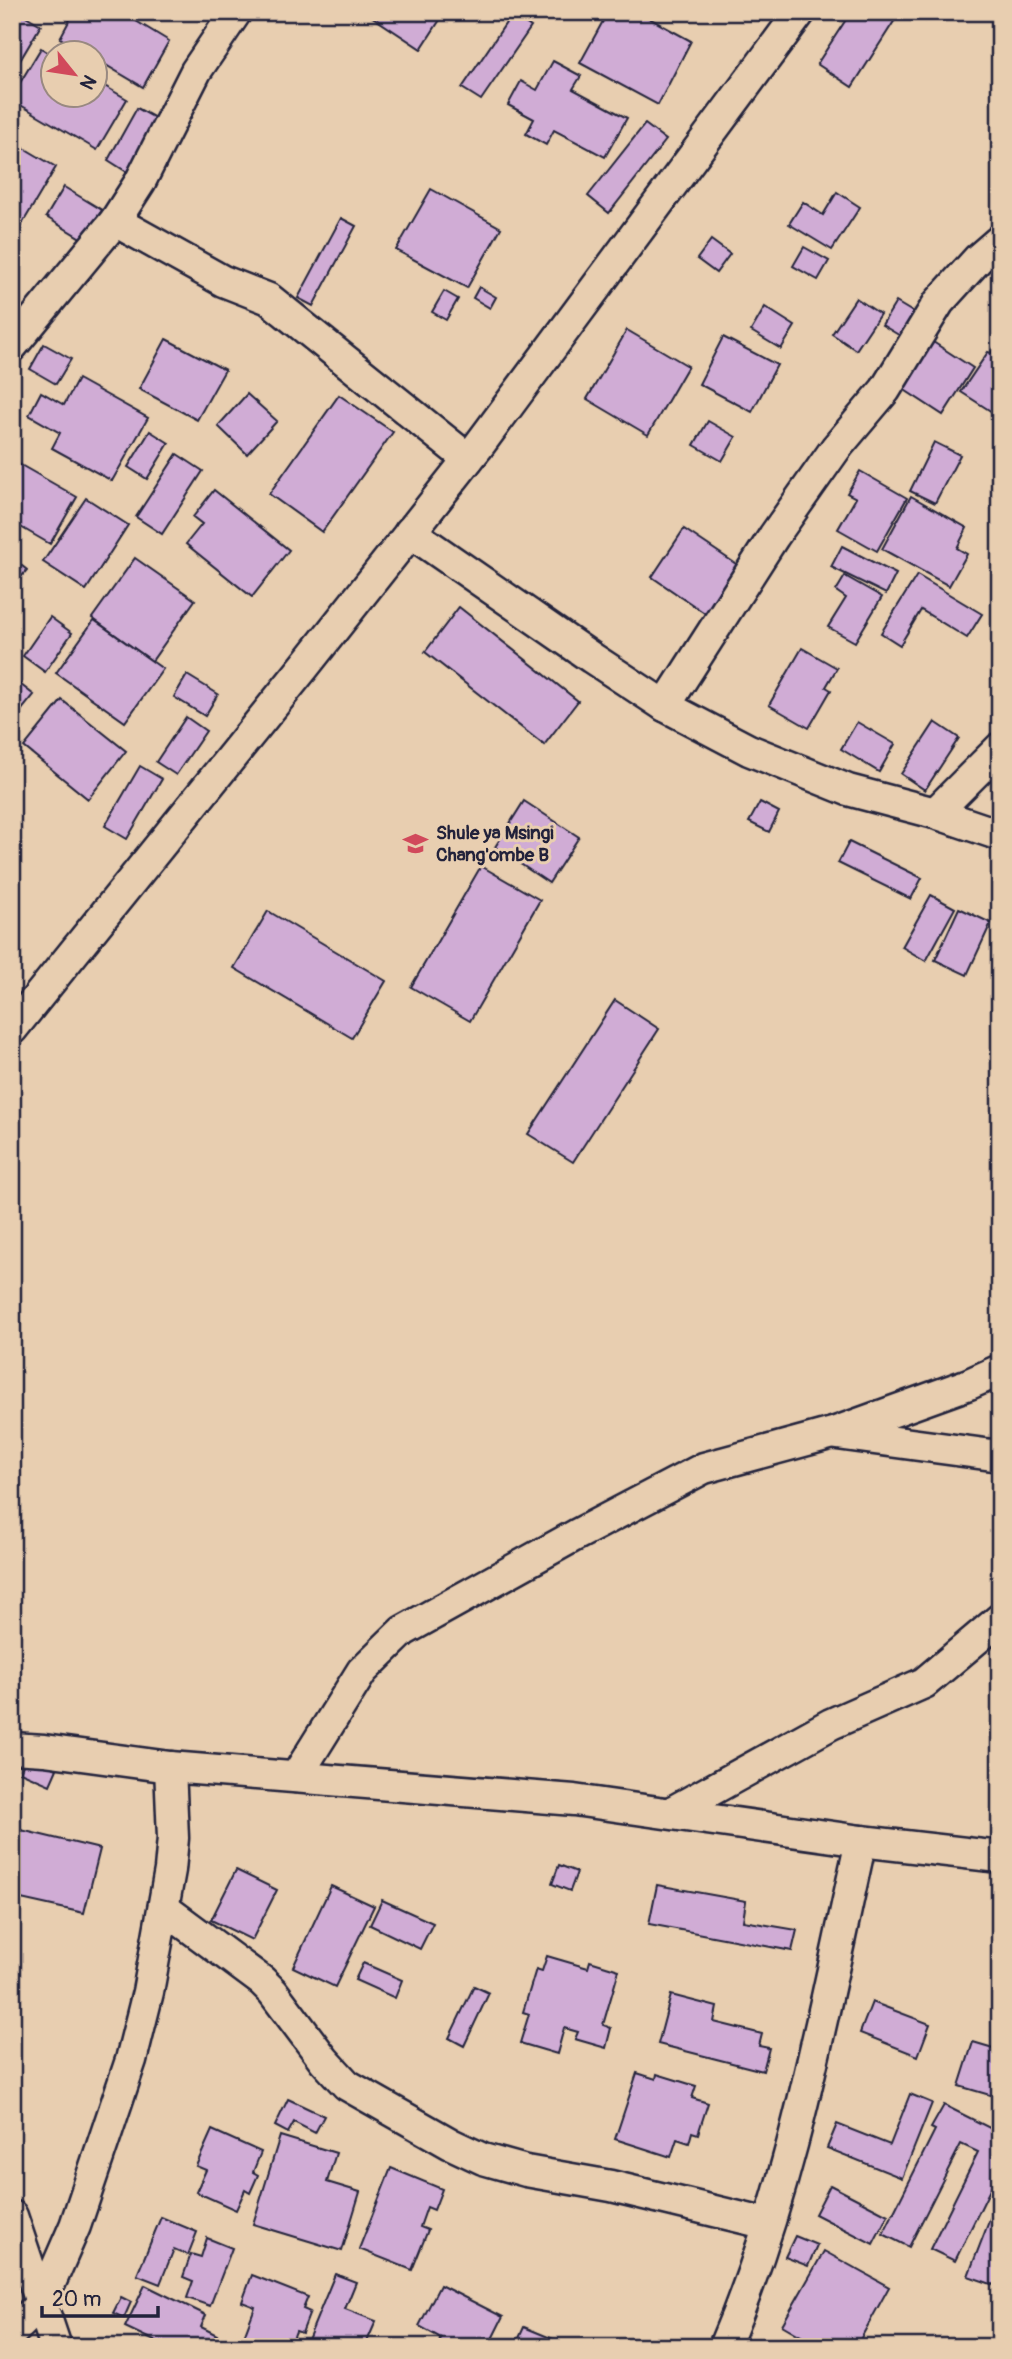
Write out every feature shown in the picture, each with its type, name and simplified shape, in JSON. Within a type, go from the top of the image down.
[{"type":"street","points":[[12,346],[115,220],[139,182],[196,71],[236,12]]},
{"type":"street","points":[[12,1029],[468,459],[800,12]]},
{"type":"street","points":[[115,220],[223,281],[269,299],[468,459]]},
{"type":"street","points":[[665,706],[774,536],[835,448],[884,390],[939,302],[978,259],[1000,240]]},
{"type":"street","points":[[411,532],[665,706],[749,750],[848,790],[935,813],[1000,835]]},
{"type":"street","points":[[935,813],[1000,748]]},
{"type":"street","points":[[296,1777],[362,1671],[404,1632],[576,1535],[704,1468],[833,1433],[969,1384],[1000,1370]]},
{"type":"street","points":[[833,1433],[1000,1456]]},
{"type":"street","points":[[670,1813],[831,1724],[924,1683],[1000,1619]]},
{"type":"street","points":[[12,1748],[170,1767],[574,1800],[862,1841],[1000,1857]]},
{"type":"street","points":[[12,2332],[41,2304],[75,2226],[131,2060],[165,1909],[173,1838],[170,1767]]},
{"type":"street","points":[[724,2347],[744,2301],[799,2114],[862,1841]]},
{"type":"street","points":[[165,1909],[262,1981],[347,2085],[451,2144],[483,2160],[526,2171],[611,2186],[768,2224]]},
{"type":"street","points":[[12,2216],[56,2347]]},
{"type":"building","points":[[12,12],[19,12],[41,25],[12,74]]},
{"type":"building","points":[[74,12],[121,12],[169,41],[143,87],[108,66],[108,38],[60,38]]},
{"type":"building","points":[[365,12],[445,12],[421,49]]},
{"type":"building","points":[[608,12],[638,12],[691,41],[658,105],[580,63]]},
{"type":"building","points":[[851,12],[900,12],[852,87],[817,64]]},
{"type":"building","points":[[911,12],[931,12],[925,21]]},
{"type":"building","points":[[512,14],[531,27],[481,100],[462,88]]},
{"type":"building","points":[[38,53],[38,108],[108,108],[108,88],[127,99],[97,150],[12,100]]},
{"type":"building","points":[[553,61],[581,76],[573,89],[627,118],[605,157],[554,130],[546,145],[526,134],[534,119],[508,105],[521,81],[537,90]]},
{"type":"building","points":[[137,108],[157,119],[127,172],[108,160]]},
{"type":"building","points":[[645,124],[666,140],[609,213],[588,196]]},
{"type":"building","points":[[12,141],[56,167],[21,226],[12,221]]},
{"type":"building","points":[[64,187],[102,210],[84,240],[46,217]]},
{"type":"building","points":[[431,189],[501,228],[467,288],[396,250]]},
{"type":"building","points":[[837,192],[860,207],[832,250],[789,224],[803,202],[823,215]]},
{"type":"building","points":[[341,218],[356,226],[313,306],[298,298]]},
{"type":"building","points":[[711,240],[730,254],[716,273],[697,259]]},
{"type":"building","points":[[804,247],[829,261],[818,280],[793,266]]},
{"type":"building","points":[[479,287],[496,297],[490,308],[473,298]]},
{"type":"building","points":[[444,291],[458,299],[446,320],[432,312]]},
{"type":"building","points":[[856,298],[880,314],[856,350],[832,334]]},
{"type":"building","points":[[896,302],[916,314],[902,337],[882,325]]},
{"type":"building","points":[[765,307],[795,326],[781,349],[751,331]]},
{"type":"building","points":[[627,330],[688,366],[648,435],[587,399]]},
{"type":"building","points":[[723,337],[777,365],[752,412],[699,384]]},
{"type":"building","points":[[1000,338],[1000,417],[961,392]]},
{"type":"building","points":[[166,339],[225,370],[197,420],[139,389]]},
{"type":"building","points":[[930,340],[973,368],[943,415],[900,387]]},
{"type":"building","points":[[44,344],[71,359],[56,384],[30,369]]},
{"type":"building","points":[[78,379],[148,418],[112,481],[52,448],[60,433],[29,415],[41,392],[64,405]]},
{"type":"building","points":[[247,394],[277,421],[247,454],[218,426]]},
{"type":"building","points":[[339,395],[393,432],[322,532],[269,494]]},
{"type":"building","points":[[708,421],[736,437],[722,461],[694,445]]},
{"type":"building","points":[[150,431],[169,443],[147,479],[128,467]]},
{"type":"building","points":[[934,442],[960,455],[935,503],[910,491]]},
{"type":"building","points":[[177,454],[203,471],[162,534],[136,517]]},
{"type":"building","points":[[12,460],[77,497],[50,544],[12,522]]},
{"type":"building","points":[[860,471],[907,498],[877,551],[838,529],[856,498],[847,493]]},
{"type":"building","points":[[214,490],[289,550],[252,597],[186,544],[202,524],[193,517]]},
{"type":"building","points":[[911,496],[967,528],[957,548],[967,554],[949,586],[882,549]]},
{"type":"building","points":[[86,498],[128,525],[86,590],[43,562]]},
{"type":"building","points":[[684,529],[742,568],[709,616],[652,577]]},
{"type":"building","points":[[842,546],[896,574],[886,594],[831,567]]},
{"type":"building","points":[[12,558],[27,570],[12,588]]},
{"type":"building","points":[[135,558],[195,600],[152,661],[92,618]]},
{"type":"building","points":[[917,575],[982,614],[967,638],[921,610],[900,645],[881,633]]},
{"type":"building","points":[[845,576],[882,597],[855,642],[828,627],[846,598],[836,591]]},
{"type":"building","points":[[459,607],[578,701],[544,745],[425,652]]},
{"type":"building","points":[[50,617],[72,633],[45,672],[23,656]]},
{"type":"building","points":[[94,620],[163,669],[125,722],[56,673]]},
{"type":"building","points":[[802,648],[837,668],[826,687],[831,690],[809,728],[769,705]]},
{"type":"building","points":[[187,675],[218,694],[205,716],[174,697]]},
{"type":"building","points":[[12,678],[34,695],[12,722]]},
{"type":"building","points":[[62,700],[126,751],[88,799],[24,747]]},
{"type":"building","points":[[186,717],[206,731],[176,775],[156,762]]},
{"type":"building","points":[[857,722],[895,744],[879,772],[841,749]]},
{"type":"building","points":[[935,722],[959,738],[925,790],[901,774]]},
{"type":"building","points":[[140,766],[162,779],[127,839],[105,826]]},
{"type":"building","points":[[524,801],[579,837],[549,883],[495,847]]},
{"type":"building","points":[[760,802],[779,812],[769,832],[749,822]]},
{"type":"building","points":[[849,842],[922,878],[911,899],[838,863]]},
{"type":"building","points":[[481,866],[540,900],[470,1021],[411,987]]},
{"type":"building","points":[[931,895],[955,908],[926,961],[902,947]]},
{"type":"building","points":[[959,908],[991,923],[967,975],[935,960]]},
{"type":"building","points":[[268,911],[386,981],[352,1038],[234,968]]},
{"type":"building","points":[[615,1000],[659,1029],[573,1162],[528,1134]]},
{"type":"building","points":[[27,1756],[57,1769],[50,1785],[20,1772]]},
{"type":"building","points":[[21,1830],[100,1849],[84,1913],[12,1897],[12,1864]]},
{"type":"building","points":[[559,1865],[577,1872],[570,1891],[552,1884]]},
{"type":"building","points":[[236,1870],[277,1890],[252,1940],[211,1920]]},
{"type":"building","points":[[657,1885],[746,1901],[743,1921],[797,1930],[792,1951],[649,1924]]},
{"type":"building","points":[[331,1886],[374,1906],[335,1987],[293,1967]]},
{"type":"building","points":[[382,1900],[433,1923],[420,1949],[370,1925]]},
{"type":"building","points":[[547,1956],[588,1968],[590,1961],[619,1970],[603,2025],[611,2028],[606,2048],[575,2039],[578,2032],[564,2028],[557,2054],[520,2043],[529,2014],[523,2012],[536,1969],[542,1971]]},
{"type":"building","points":[[363,1963],[402,1980],[395,1998],[355,1980]]},
{"type":"building","points":[[474,1986],[489,1993],[464,2046],[449,2038]]},
{"type":"building","points":[[671,1995],[717,2007],[714,2022],[762,2034],[759,2046],[769,2048],[763,2071],[658,2044]]},
{"type":"building","points":[[872,2002],[930,2024],[918,2056],[860,2033]]},
{"type":"building","points":[[973,2042],[1000,2050],[1000,2098],[959,2086]]},
{"type":"building","points":[[637,2073],[656,2079],[657,2074],[696,2086],[692,2098],[708,2103],[698,2134],[692,2132],[689,2143],[677,2139],[671,2157],[615,2139]]},
{"type":"building","points":[[910,2094],[932,2103],[902,2178],[827,2148],[837,2124],[890,2145]]},
{"type":"building","points":[[288,2099],[324,2116],[315,2133],[294,2122],[288,2133],[275,2126]]},
{"type":"building","points":[[944,2105],[1000,2133],[1000,2169],[955,2261],[930,2249],[978,2152],[961,2144],[909,2247],[883,2234],[935,2130],[931,2128]]},
{"type":"building","points":[[212,2130],[261,2152],[253,2172],[258,2175],[250,2193],[245,2190],[236,2210],[196,2192],[206,2170],[196,2166]]},
{"type":"building","points":[[280,2136],[336,2153],[327,2182],[360,2192],[342,2251],[253,2224]]},
{"type":"building","points":[[391,2168],[442,2189],[434,2210],[427,2207],[420,2227],[428,2230],[412,2270],[359,2249]]},
{"type":"building","points":[[830,2185],[888,2215],[873,2244],[815,2214]]},
{"type":"building","points":[[991,2216],[1000,2220],[1000,2287],[968,2276]]},
{"type":"building","points":[[161,2217],[197,2232],[188,2255],[174,2249],[160,2284],[137,2275]]},
{"type":"building","points":[[795,2236],[817,2245],[808,2266],[785,2257]]},
{"type":"building","points":[[207,2238],[232,2248],[210,2306],[187,2298],[193,2281],[183,2277],[191,2254],[201,2257]]},
{"type":"building","points":[[824,2251],[889,2287],[856,2347],[820,2347],[782,2325]]},
{"type":"building","points":[[335,2274],[356,2282],[345,2309],[376,2321],[366,2344],[373,2347],[305,2347]]},
{"type":"building","points":[[252,2275],[308,2297],[303,2309],[310,2312],[302,2333],[296,2331],[290,2347],[257,2347],[258,2345],[243,2339],[255,2307],[242,2302]]},
{"type":"building","points":[[145,2285],[206,2315],[201,2327],[217,2335],[211,2347],[167,2347],[125,2327]]},
{"type":"building","points":[[440,2285],[503,2317],[488,2347],[437,2347],[441,2338],[419,2326]]},
{"type":"building","points":[[121,2297],[131,2302],[124,2318],[113,2313]]},
{"type":"building","points":[[524,2327],[570,2346],[515,2347]]},
{"type":"place","name":"Shule ya Msingi Chang'ombe B","points":[[416,844]]}]
